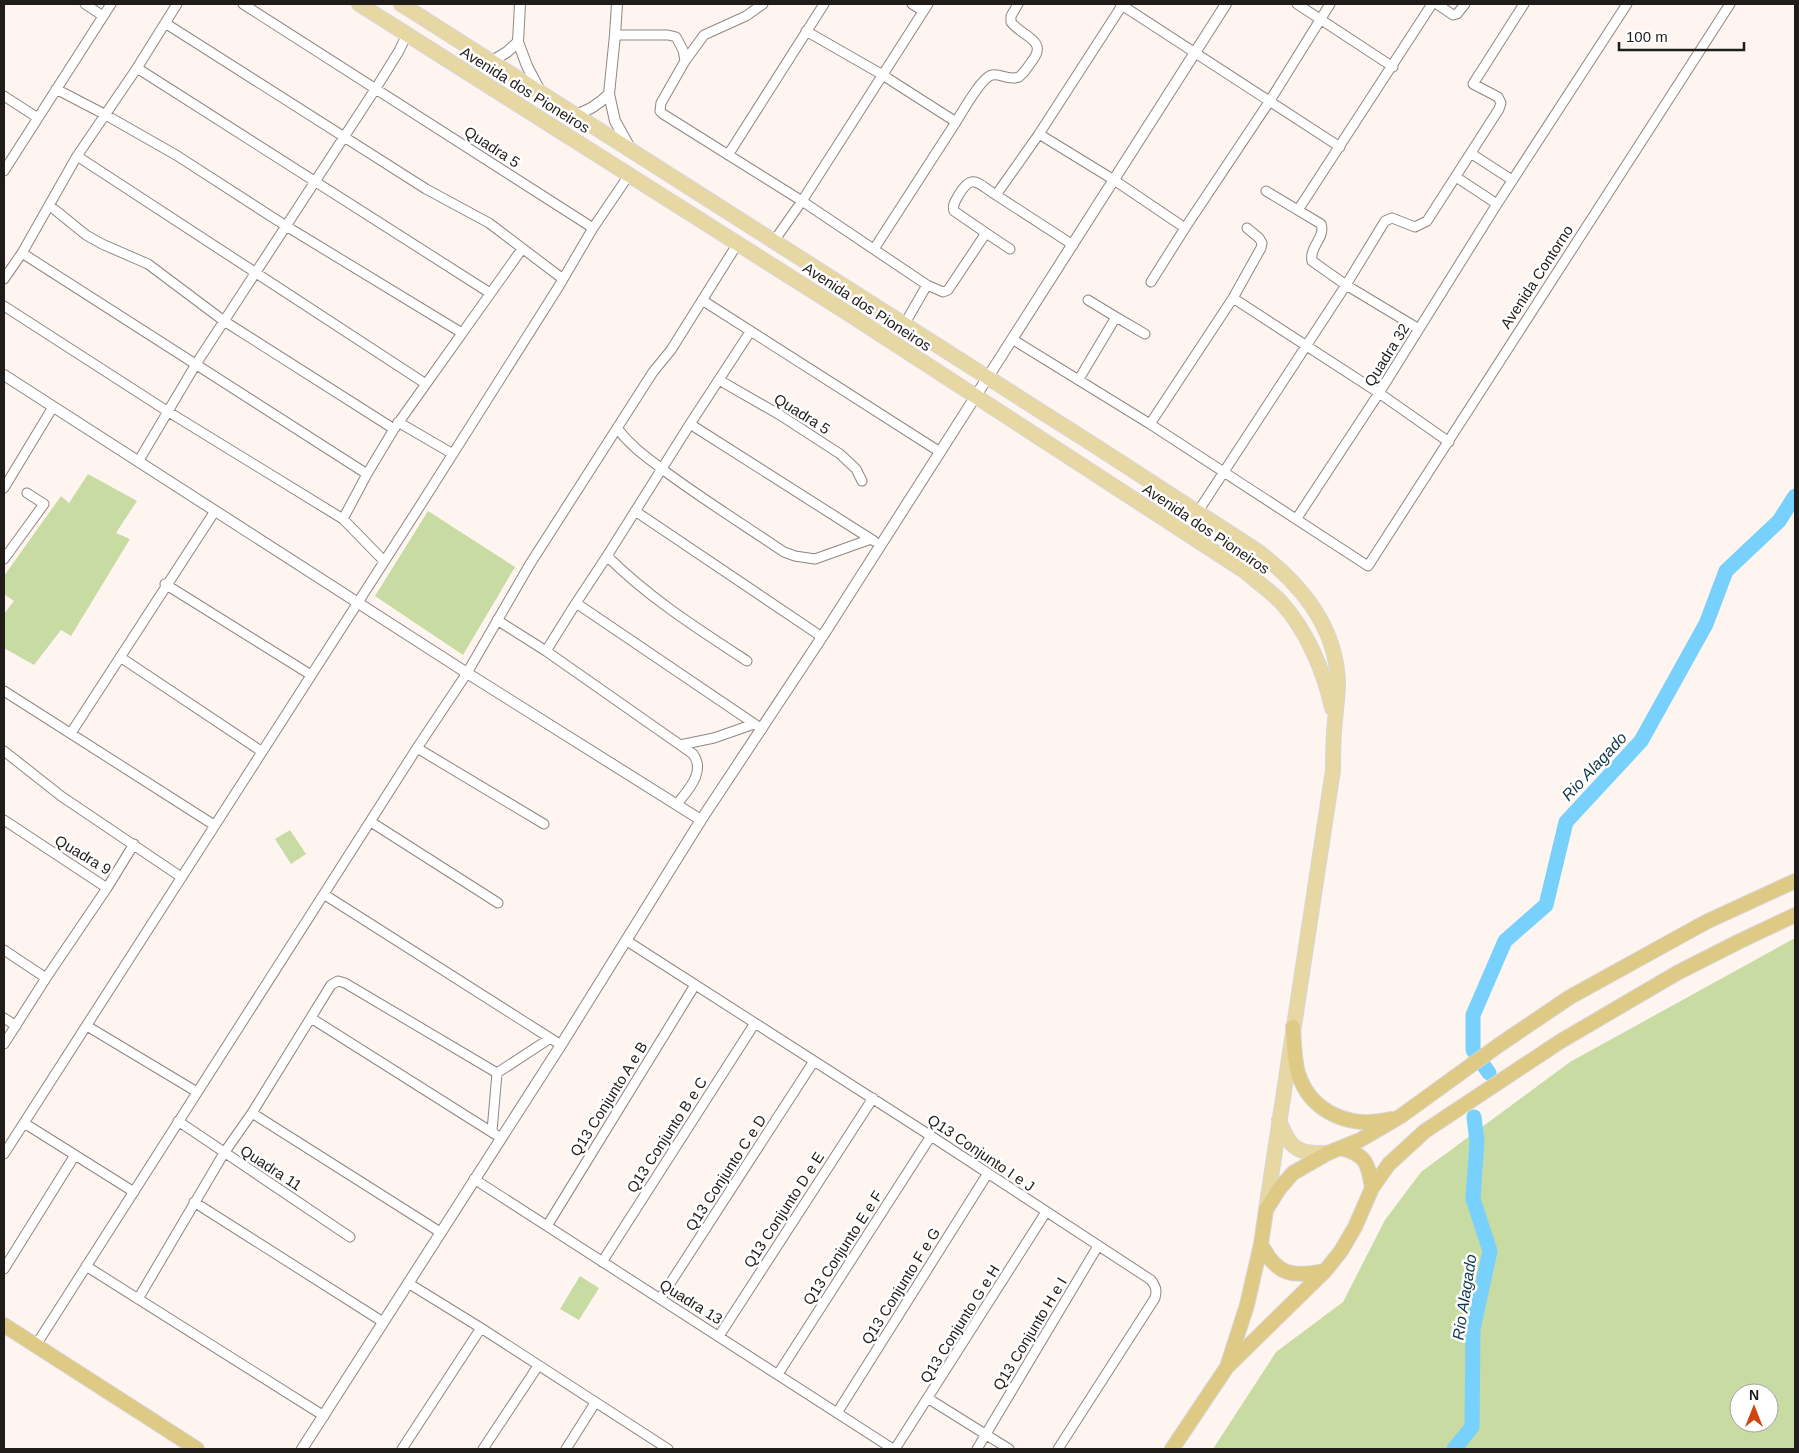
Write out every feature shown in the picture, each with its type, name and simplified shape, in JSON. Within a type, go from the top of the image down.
[{"type":"highway","points":[[1227,1367],[1247,1305],[1261,1244],[1266,1210],[1279,1189],[1293,1173],[1334,1151],[1360,1140],[1401,1116],[1548,1011],[1597,981],[1706,922],[1795,880]]},
{"type":"highway","points":[[1172,1449],[1227,1367],[1325,1271],[1341,1251],[1355,1227],[1372,1188],[1389,1164],[1425,1131],[1545,1051],[1677,974],[1795,915]]},
{"type":"highway","points":[[1293,1027],[1298,1073],[1308,1095],[1318,1106],[1335,1117],[1357,1122],[1383,1121],[1401,1116]]},
{"type":"highway","points":[[1334,1151],[1354,1152],[1363,1158],[1368,1168],[1372,1188]]},
{"type":"highway","points":[[1261,1244],[1268,1258],[1278,1268],[1289,1272],[1305,1274],[1325,1271]]},
{"type":"highway","points":[[4,1325],[198,1449]]},
{"type":"main road","name":"Avenida dos Pioneiros","points":[[360,4],[849,314],[1246,572],[1281,603],[1308,640],[1324,678],[1335,719]]},
{"type":"main road","name":"Avenida dos Pioneiros","points":[[401,4],[1097,447],[1278,566],[1296,585],[1312,607],[1333,649],[1338,682],[1335,719]]},
{"type":"main road","points":[[570,137],[579,138],[586,133],[588,124]]},
{"type":"main road","points":[[833,304],[840,298],[846,288]]},
{"type":"main road","points":[[849,314],[852,301],[859,296]]},
{"type":"main road","points":[[1083,466],[1095,456],[1098,451],[1097,447]]},
{"type":"main road","points":[[1281,603],[1292,595],[1296,585]]},
{"type":"main road","points":[[1266,1210],[1333,770],[1335,719]]},
{"type":"main road","points":[[1279,1119],[1286,1138],[1298,1150],[1307,1153],[1334,1151]]},
{"type":"street","points":[[85,4],[103,16]]},
{"type":"street","points":[[4,171],[111,4]]},
{"type":"street","points":[[4,278],[22,253],[77,156],[137,68],[177,4]]},
{"type":"street","name":"Quadra 5","points":[[243,4],[593,228]]},
{"type":"street","points":[[520,4],[518,42],[534,81],[544,96]]},
{"type":"street","points":[[617,4],[609,94],[615,121],[631,151]]},
{"type":"street","points":[[763,4],[746,16],[704,35],[685,61],[661,103],[660,111],[802,200],[926,285],[943,292],[948,290],[986,233]]},
{"type":"street","points":[[728,155],[824,4]]},
{"type":"street","points":[[774,241],[925,7],[912,4]]},
{"type":"street","points":[[874,249],[985,78],[994,74],[1007,79],[1018,77],[1036,56],[1037,47],[1035,41],[1011,22],[1011,16],[1018,4]]},
{"type":"street","points":[[996,195],[1039,134],[1122,4],[1195,54],[1340,147]]},
{"type":"street","points":[[302,1449],[474,1180],[497,1134],[561,1045],[627,941],[758,726],[822,636],[881,545],[986,377],[1226,4]]},
{"type":"street","points":[[1297,4],[1393,66]]},
{"type":"street","points":[[1150,282],[1269,102],[1330,4]]},
{"type":"street","points":[[1298,210],[1432,4]]},
{"type":"street","points":[[1437,4],[1454,15],[1458,14],[1465,4]]},
{"type":"street","points":[[1197,513],[1346,285],[1385,221],[1392,218],[1415,227],[1427,221],[1472,154],[1501,103],[1498,97],[1473,84],[1524,4]]},
{"type":"street","name":"Quadra 32","points":[[1297,518],[1379,393],[1512,180],[1627,4]]},
{"type":"street","name":"Avenida Contorno","points":[[1297,518],[1368,566],[1730,4]]},
{"type":"street","points":[[165,23],[426,189],[489,223],[563,279]]},
{"type":"street","points":[[806,31],[881,74],[956,122]]},
{"type":"street","points":[[138,462],[196,364],[376,88],[399,51],[407,34]]},
{"type":"street","points":[[615,35],[668,35],[676,37],[683,50],[685,61]]},
{"type":"street","points":[[492,61],[507,52],[518,42]]},
{"type":"street","points":[[137,68],[490,293]]},
{"type":"street","points":[[56,89],[176,155],[286,226],[462,334]]},
{"type":"street","points":[[575,115],[600,104],[609,94]]},
{"type":"street","points":[[4,96],[38,118]]},
{"type":"street","points":[[1039,134],[1114,180],[1185,228]]},
{"type":"street","points":[[1472,154],[1512,180]]},
{"type":"street","points":[[77,156],[426,384]]},
{"type":"street","points":[[4,1154],[453,454],[593,228],[629,175]]},
{"type":"street","points":[[1456,177],[1497,204]]},
{"type":"street","points":[[1010,249],[956,214],[954,204],[965,185],[977,182],[1072,245]]},
{"type":"street","points":[[1266,190],[1321,224],[1322,232],[1312,252],[1312,260],[1346,285],[1419,329]]},
{"type":"street","points":[[49,205],[86,235],[148,264],[224,321],[396,426],[453,454]]},
{"type":"street","points":[[1150,424],[1233,298],[1261,248],[1262,243],[1247,228]]},
{"type":"street","points":[[36,1345],[467,673],[530,564],[653,372],[671,350],[738,243]]},
{"type":"street","points":[[343,519],[396,426],[522,249]]},
{"type":"street","points":[[22,253],[367,474]]},
{"type":"street","points":[[904,325],[926,285]]},
{"type":"street","points":[[1233,298],[1379,393],[1449,442]]},
{"type":"street","points":[[702,300],[940,452]]},
{"type":"street","points":[[1088,300],[1145,334]]},
{"type":"street","points":[[4,306],[167,411],[343,519],[384,561]]},
{"type":"street","points":[[1079,379],[1116,318]]},
{"type":"street","points":[[546,651],[750,332]]},
{"type":"street","points":[[1012,339],[1079,379],[1297,518]]},
{"type":"street","points":[[4,375],[358,601],[467,673],[701,820]]},
{"type":"street","name":"Quadra 5","points":[[719,380],[780,415],[840,454],[856,469],[862,480]]},
{"type":"street","points":[[4,485],[53,407]]},
{"type":"street","points":[[690,424],[881,545]]},
{"type":"street","points":[[618,428],[627,442],[662,469],[784,552],[815,559],[871,539]]},
{"type":"street","points":[[4,559],[44,504],[27,493]]},
{"type":"street","points":[[71,733],[215,511]]},
{"type":"street","points":[[635,511],[822,636]]},
{"type":"street","points":[[607,556],[629,578],[658,601],[747,661]]},
{"type":"street","points":[[166,584],[311,675]]},
{"type":"street","points":[[576,602],[758,726]]},
{"type":"street","points":[[497,620],[546,651],[694,754],[699,768],[689,789],[677,804]]},
{"type":"street","points":[[120,657],[262,751]]},
{"type":"street","points":[[4,691],[214,825]]},
{"type":"street","points":[[680,745],[758,726]]},
{"type":"street","points":[[418,748],[544,824]]},
{"type":"street","points":[[4,751],[61,796],[181,877]]},
{"type":"street","name":"Quadra 9","points":[[4,820],[107,888],[134,844]]},
{"type":"street","points":[[371,822],[498,902]]},
{"type":"street","points":[[4,1044],[107,888]]},
{"type":"street","points":[[325,895],[561,1045]]},
{"type":"street","name":"Q13 Conjunto I e J","points":[[627,941],[1151,1280],[1156,1286],[1155,1298],[1058,1449]]},
{"type":"street","points":[[4,950],[46,978]]},
{"type":"street","points":[[138,1299],[224,1153],[252,1112],[331,985],[338,981],[345,982],[497,1074]]},
{"type":"street","name":"Q13 Conjunto A e B","points":[[547,1226],[695,985]]},
{"type":"street","points":[[4,1018],[16,1026]]},
{"type":"street","points":[[311,1018],[497,1134]]},
{"type":"street","name":"Q13 Conjunto B e C","points":[[602,1262],[755,1023]]},
{"type":"street","points":[[87,1026],[197,1092]]},
{"type":"street","points":[[497,1074],[549,1039]]},
{"type":"street","name":"Q13 Conjunto C e D","points":[[660,1299],[814,1061]]},
{"type":"street","points":[[497,1074],[497,1134]]},
{"type":"street","name":"Q13 Conjunto D e E","points":[[719,1336],[872,1098]]},
{"type":"street","points":[[252,1112],[440,1232]]},
{"type":"street","name":"Quadra 11","points":[[178,1121],[350,1237]]},
{"type":"street","points":[[24,1123],[134,1192]]},
{"type":"street","name":"Q13 Conjunto E e F","points":[[778,1374],[931,1136]]},
{"type":"street","points":[[4,1269],[75,1155]]},
{"type":"street","name":"Q13 Conjunto F e G","points":[[838,1413],[988,1173]]},
{"type":"street","name":"Quadra 13","points":[[474,1180],[894,1449]]},
{"type":"street","points":[[194,1202],[383,1322]]},
{"type":"street","name":"Q13 Conjunto G e H","points":[[894,1449],[929,1399],[1046,1212]]},
{"type":"street","name":"Q13 Conjunto H e I","points":[[977,1449],[1098,1246]]},
{"type":"street","points":[[86,1266],[324,1416]]},
{"type":"street","points":[[408,1283],[668,1449]]},
{"type":"street","points":[[402,1449],[481,1328]]},
{"type":"street","points":[[483,1449],[538,1366]]},
{"type":"street","points":[[929,1399],[1009,1449]]},
{"type":"street","points":[[566,1449],[595,1402]]},
{"type":"green space","points":[[88,474],[137,501],[116,533],[130,539],[71,636],[61,630],[34,665],[4,648],[4,614],[14,601],[4,594],[4,576],[61,496],[69,503]]},
{"type":"green space","points":[[428,511],[515,567],[463,655],[375,596]]},
{"type":"green space","points":[[290,830],[306,854],[291,864],[275,839]]},
{"type":"green space","points":[[1795,938],[1795,1449],[1213,1449],[1276,1352],[1343,1302],[1385,1220],[1421,1172],[1570,1062]]},
{"type":"green space","points":[[580,1276],[599,1288],[579,1320],[560,1309]]},
{"type":"waterway","name":"Rio Alagado","points":[[1489,1073],[1473,1050],[1473,1015],[1505,941],[1546,905],[1566,822],[1641,741],[1706,624],[1726,571],[1779,521],[1795,496]]},
{"type":"waterway","name":"Rio Alagado","points":[[1454,1449],[1472,1427],[1473,1329],[1490,1251],[1473,1199],[1477,1142],[1474,1117]]}]
